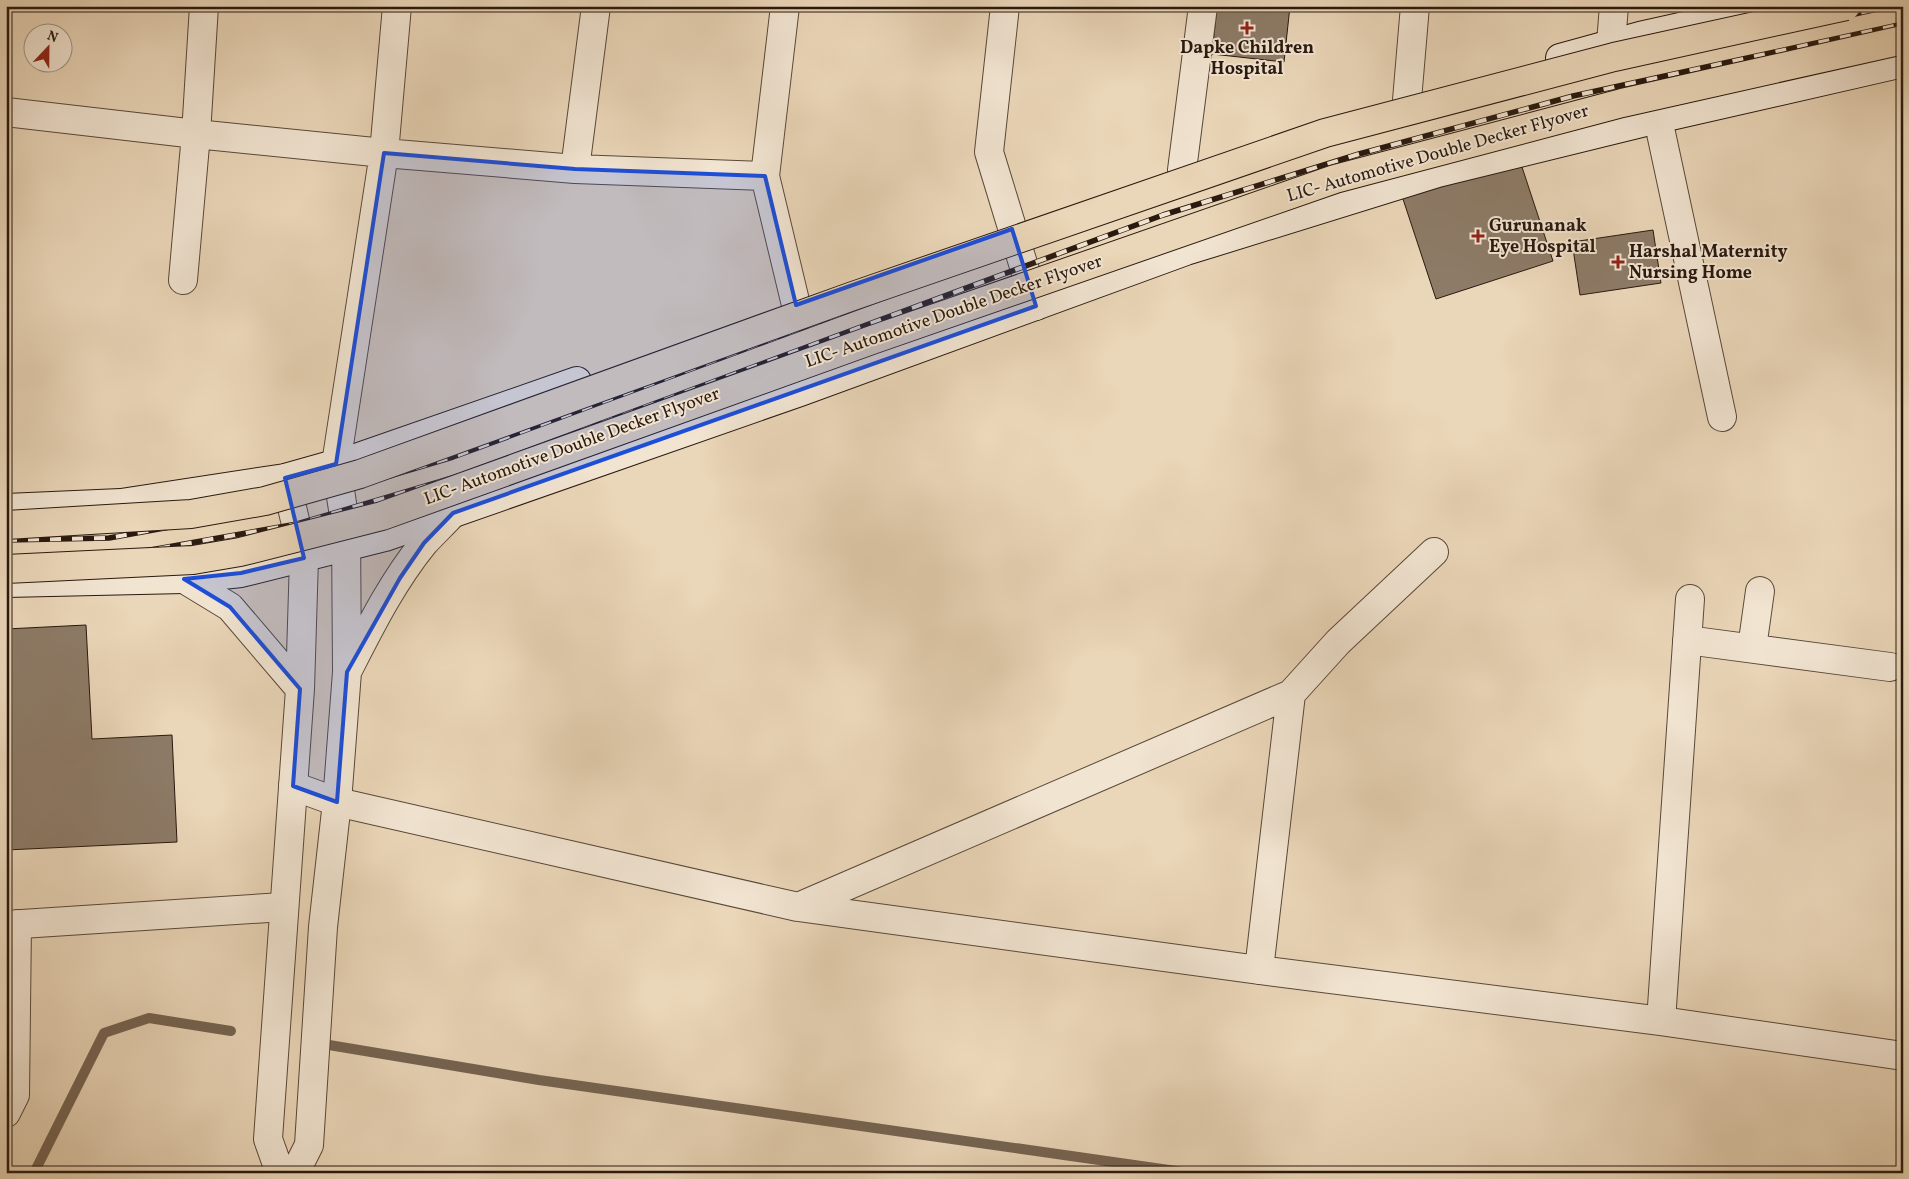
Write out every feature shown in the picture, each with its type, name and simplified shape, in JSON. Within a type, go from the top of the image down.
[{"type":"main road","points":[[6,525],[191,514],[265,501],[360,474],[850,297],[1324,133],[1614,57],[1846,6]]},
{"type":"main road","name":"LIC- Automotive Double Decker Flyover","points":[[6,569],[193,560],[240,552],[382,516],[862,343],[1335,179],[1622,103],[1903,40]]},
{"type":"street","points":[[183,280],[196,134],[204,6]]},
{"type":"street","points":[[296,1173],[309,1145],[324,927],[337,802],[347,672],[346,529],[336,464],[384,153],[397,6]]},
{"type":"street","points":[[575,169],[596,6]]},
{"type":"street","points":[[785,6],[765,176],[796,305]]},
{"type":"street","points":[[1005,6],[989,152],[1036,306]]},
{"type":"street","points":[[1182,170],[1203,6]]},
{"type":"street","points":[[1407,100],[1415,6]]},
{"type":"street","points":[[1611,43],[1614,6]]},
{"type":"street","points":[[6,508],[121,503],[285,478],[336,464],[1278,136],[1611,43],[1774,6]]},
{"type":"street","points":[[6,583],[184,579],[240,573],[385,537],[800,392],[1186,252],[1438,173],[1658,119],[1903,64]]},
{"type":"street","points":[[6,112],[384,153],[575,169],[765,176]]},
{"type":"street","points":[[1658,119],[1722,418]]},
{"type":"street","points":[[280,1173],[268,1139],[300,688],[304,558],[285,478]]},
{"type":"street","points":[[347,672],[374,619],[400,578],[424,543],[453,513]]},
{"type":"street","points":[[798,907],[1291,694],[1338,642],[1434,552]]},
{"type":"street","points":[[184,579],[230,607],[300,688]]},
{"type":"street","points":[[1752,648],[1760,591]]},
{"type":"street","points":[[1661,1021],[1690,599]]},
{"type":"street","points":[[1687,640],[1890,667]]},
{"type":"street","points":[[1259,970],[1291,694]]},
{"type":"street","points":[[293,786],[337,802],[798,907],[1259,970],[1661,1021],[1903,1056]]},
{"type":"street","points":[[6,1113],[15,1095],[12,924],[283,907]]},
{"type":"highlighted area","points":[[384,153],[575,169],[765,176],[796,305],[1012,229],[1036,306],[453,513],[424,543],[400,578],[347,672],[337,802],[293,786],[300,689],[230,607],[184,579],[241,573],[304,558],[285,478],[336,464]]},
{"type":"building","points":[[1217,6],[1290,6],[1284,62],[1212,54]]},
{"type":"building","points":[[1518,155],[1553,261],[1436,299],[1401,193]]},
{"type":"building","points":[[1653,230],[1661,283],[1580,295],[1572,242]]},
{"type":"building","points":[[86,625],[92,739],[172,735],[177,842],[6,850],[6,629]]},
{"type":"waterway","points":[[34,1173],[104,1033],[149,1018],[231,1031]]},
{"type":"waterway","points":[[329,1045],[539,1080],[1190,1173]]},
{"type":"railway","points":[[6,540],[109,538],[292,505],[453,457],[1157,197],[1354,135],[1568,77],[1891,6]]},
{"type":"railway","points":[[6,560],[111,557],[297,524],[459,476],[1163,215],[1359,154],[1573,96],[1903,24]]},
{"type":"place","name":"Dapke Children Hospital","points":[[1247,28]]},
{"type":"place","name":"Gurunanak Eye Hospital","points":[[1478,236]]},
{"type":"place","name":"Harshal Maternity Nursing Home","points":[[1618,262]]}]
